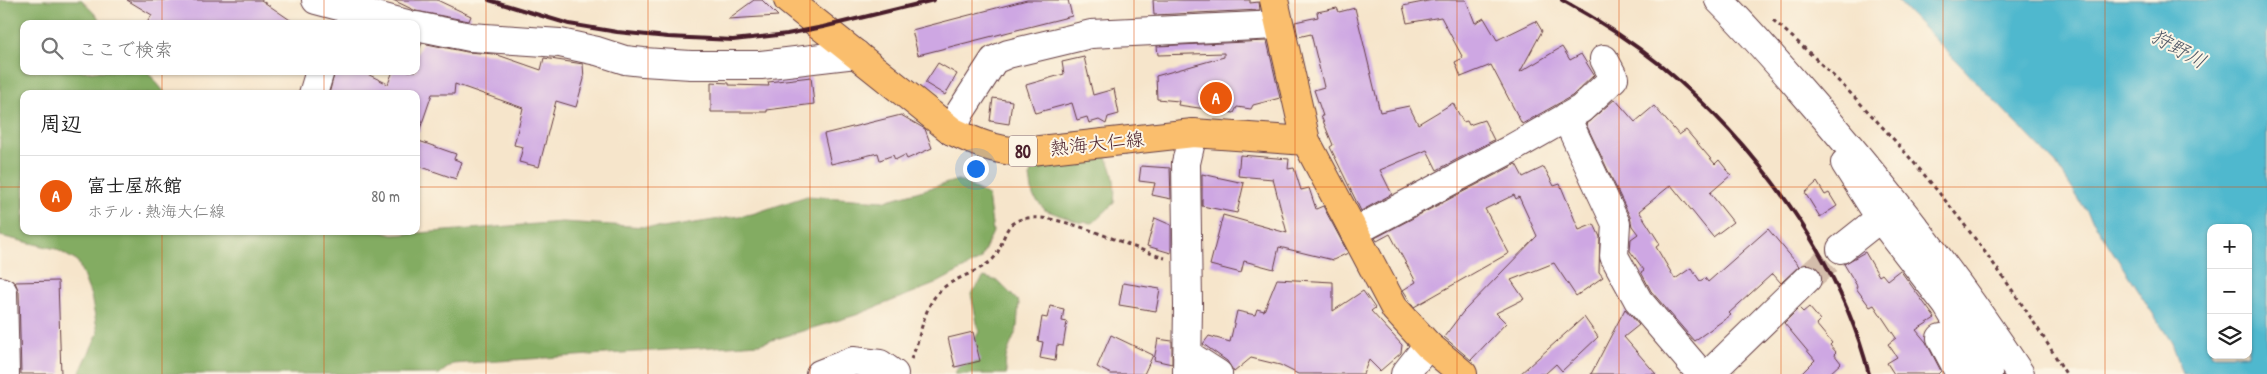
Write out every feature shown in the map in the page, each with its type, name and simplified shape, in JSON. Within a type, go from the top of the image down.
[{"type":"main road","name":"熱海大仁線","points":[[788,0],[952,131],[991,148],[1022,152],[1192,133],[1306,141]]},
{"type":"main road","points":[[1276,12],[1306,141],[1395,309],[1428,345],[1463,374]]},
{"type":"street","points":[[316,0],[341,16],[374,20]]},
{"type":"street","points":[[1719,0],[1781,65],[1896,200],[1980,312],[2020,374]]},
{"type":"street","points":[[952,131],[961,111],[994,60],[1008,54],[1091,34],[1276,12]]},
{"type":"street","points":[[420,27],[470,37],[560,43],[597,51],[625,60],[691,65],[761,65],[856,54]]},
{"type":"street","points":[[1354,232],[1510,150],[1581,109],[1614,78],[1604,59]]},
{"type":"street","points":[[314,90],[319,75]]},
{"type":"street","points":[[1824,116],[1830,138],[1880,218],[1947,305],[1988,374]]},
{"type":"street","points":[[1566,117],[1616,224],[1614,256],[1638,300],[1701,374]]},
{"type":"street","points":[[1192,133],[1186,163],[1187,364],[1218,374]]},
{"type":"street","points":[[1841,249],[1880,218]]},
{"type":"street","points":[[1709,374],[1807,279]]},
{"type":"street","points":[[0,291],[3,292],[5,374]]},
{"type":"street","points":[[1940,338],[1960,374]]},
{"type":"street","points":[[1405,374],[1428,345]]},
{"type":"street","points":[[820,374],[853,361],[902,369]]},
{"type":"path","points":[[1771,18],[1818,61],[1883,126],[1989,257],[2066,374]]},
{"type":"path","points":[[902,369],[932,298],[946,286],[994,258],[1012,223],[1027,217],[1064,222],[1151,254],[1187,264]]},
{"type":"green space","points":[[0,0],[82,0],[100,20],[20,20],[20,75],[150,75],[163,90],[20,90],[20,235],[420,235],[420,233],[562,222],[663,228],[752,214],[807,196],[885,201],[958,180],[988,195],[993,232],[980,260],[935,284],[856,315],[759,344],[453,364],[439,374],[79,374],[98,333],[91,296],[78,262],[56,249],[0,236]]},
{"type":"green space","points":[[1106,155],[1114,179],[1114,203],[1093,223],[1078,222],[1045,210],[1033,196],[1030,177],[1032,162]]},
{"type":"green space","points":[[984,277],[998,281],[1019,302],[1017,327],[1006,361],[1007,374],[954,374],[979,332],[971,294]]},
{"type":"water","name":"狩野川","points":[[1897,0],[2267,0],[2267,374],[2183,374],[2172,343],[2056,164]]},
{"type":"building","points":[[127,0],[261,0],[290,20],[149,20],[152,15]]},
{"type":"building","points":[[393,0],[437,0],[471,16],[469,21],[416,11]]},
{"type":"building","points":[[754,0],[762,0],[778,16],[728,19]]},
{"type":"building","points":[[1027,0],[1068,0],[1072,16],[918,55],[912,30]]},
{"type":"building","points":[[1153,0],[1250,0],[1250,3],[1259,2],[1260,10],[1154,15]]},
{"type":"building","points":[[1433,0],[1466,0],[1475,23],[1484,18],[1497,40],[1536,21],[1542,31],[1520,72],[1562,47],[1570,60],[1581,54],[1594,75],[1572,96],[1522,124],[1491,65],[1461,77],[1455,62],[1463,58],[1441,17],[1407,23],[1403,6]]},
{"type":"building","points":[[1337,8],[1339,12],[1355,8],[1380,112],[1409,106],[1418,124],[1453,103],[1463,122],[1467,121],[1469,125],[1484,120],[1494,140],[1437,170],[1427,150],[1380,170],[1392,194],[1361,211],[1330,147],[1333,145],[1321,116],[1323,116],[1314,90],[1324,87],[1311,34],[1298,37],[1295,22],[1318,17],[1317,12]]},
{"type":"building","points":[[1267,41],[1280,98],[1253,105],[1251,109],[1237,107],[1234,113],[1178,105],[1179,101],[1157,99],[1156,76],[1224,57],[1224,53],[1158,55],[1157,46]]},
{"type":"building","points":[[422,43],[467,52],[495,54],[541,70],[544,58],[583,64],[584,79],[576,107],[556,101],[539,167],[519,162],[523,147],[514,145],[523,108],[455,84],[454,94],[432,94],[420,129],[420,90],[330,90],[334,75],[369,75],[388,84],[391,75],[420,75],[420,47]]},
{"type":"building","points":[[1084,57],[1093,95],[1114,89],[1119,114],[1108,117],[1106,124],[1099,120],[1089,123],[1087,117],[1077,120],[1072,103],[1035,113],[1026,85],[1064,74],[1062,62]]},
{"type":"building","points":[[938,63],[957,74],[945,95],[925,83]]},
{"type":"building","points":[[811,77],[814,104],[767,110],[767,112],[711,112],[711,82],[729,83],[729,85],[769,86],[768,82]]},
{"type":"building","points":[[993,98],[1012,101],[1009,124],[990,121]]},
{"type":"building","points":[[1615,99],[1635,122],[1654,106],[1679,135],[1686,130],[1715,164],[1719,160],[1731,175],[1710,193],[1733,222],[1713,237],[1671,185],[1639,211],[1660,244],[1656,247],[1675,279],[1691,268],[1700,281],[1705,278],[1708,282],[1768,229],[1799,266],[1781,283],[1773,274],[1771,275],[1729,313],[1731,315],[1694,341],[1651,291],[1641,272],[1644,270],[1630,251],[1631,239],[1638,234],[1632,226],[1630,217],[1586,124]]},
{"type":"building","points":[[901,115],[925,129],[932,148],[907,159],[905,155],[895,160],[893,155],[880,160],[878,153],[831,164],[824,134]]},
{"type":"building","points":[[420,141],[456,154],[454,159],[462,162],[456,179],[420,166]]},
{"type":"building","points":[[1240,155],[1289,159],[1288,169],[1294,168],[1301,190],[1309,188],[1316,209],[1323,206],[1348,253],[1333,260],[1279,247],[1274,269],[1244,261],[1241,273],[1210,265],[1223,215],[1287,233],[1273,179],[1238,176]]},
{"type":"building","points":[[1516,164],[1523,177],[1544,167],[1554,186],[1560,184],[1579,230],[1594,224],[1600,237],[1599,272],[1603,277],[1576,296],[1554,263],[1511,280],[1524,299],[1496,313],[1506,323],[1471,360],[1444,337],[1463,312],[1537,236],[1519,197],[1516,199],[1514,195],[1485,209],[1509,253],[1414,307],[1403,290],[1416,282],[1390,234],[1377,241],[1375,238]]},
{"type":"building","points":[[1141,166],[1170,168],[1171,199],[1152,195],[1155,183],[1139,181]]},
{"type":"building","points":[[1202,174],[1244,183],[1237,213],[1202,206]]},
{"type":"building","points":[[1817,182],[1825,195],[1829,193],[1837,206],[1820,217],[1805,193]]},
{"type":"building","points":[[1155,218],[1171,225],[1171,253],[1147,246]]},
{"type":"building","points":[[1865,252],[1879,276],[1882,274],[1887,280],[1900,270],[1935,318],[1916,330],[1926,342],[1941,371],[1938,374],[1894,374],[1887,363],[1897,357],[1888,344],[1896,338],[1874,305],[1870,307],[1856,288],[1857,286],[1844,264]]},
{"type":"building","points":[[1277,279],[1333,282],[1333,311],[1363,291],[1375,308],[1371,311],[1402,345],[1401,353],[1380,371],[1369,360],[1363,374],[1298,374],[1280,365],[1251,358],[1234,372],[1227,361],[1203,344],[1209,336],[1230,342],[1237,311],[1255,315],[1257,309],[1264,311]]},
{"type":"building","points":[[58,281],[61,374],[21,374],[19,292],[15,282]]},
{"type":"building","points":[[1123,283],[1160,289],[1156,311],[1119,305]]},
{"type":"building","points":[[1050,306],[1064,309],[1062,321],[1067,322],[1063,346],[1057,345],[1055,361],[1040,358],[1043,342],[1038,341],[1042,317],[1047,318]]},
{"type":"building","points":[[1809,307],[1820,320],[1816,324],[1832,343],[1830,345],[1836,352],[1834,354],[1841,363],[1829,374],[1801,374],[1815,360],[1784,323],[1799,308],[1803,312]]},
{"type":"building","points":[[1625,309],[1639,325],[1624,337],[1656,374],[1591,374]]},
{"type":"building","points":[[1584,317],[1598,337],[1562,371],[1556,364],[1545,374],[1520,374]]},
{"type":"building","points":[[973,332],[980,361],[955,367],[948,338]]},
{"type":"building","points":[[1111,335],[1153,355],[1144,374],[1111,374],[1097,367]]},
{"type":"building","points":[[1158,339],[1172,341],[1172,364],[1154,360]]},
{"type":"tunnel","points":[[1807,279],[1841,249]]},
{"type":"railway","points":[[489,0],[569,24],[617,32],[733,40],[787,34],[823,27],[934,0]]},
{"type":"railway","points":[[1562,0],[1614,31],[1663,67],[1697,97],[1761,167],[1815,245],[1837,287],[1855,330],[1869,374]]},
{"type":"place","name":"富士屋旅館","points":[[1216,98]]}]
